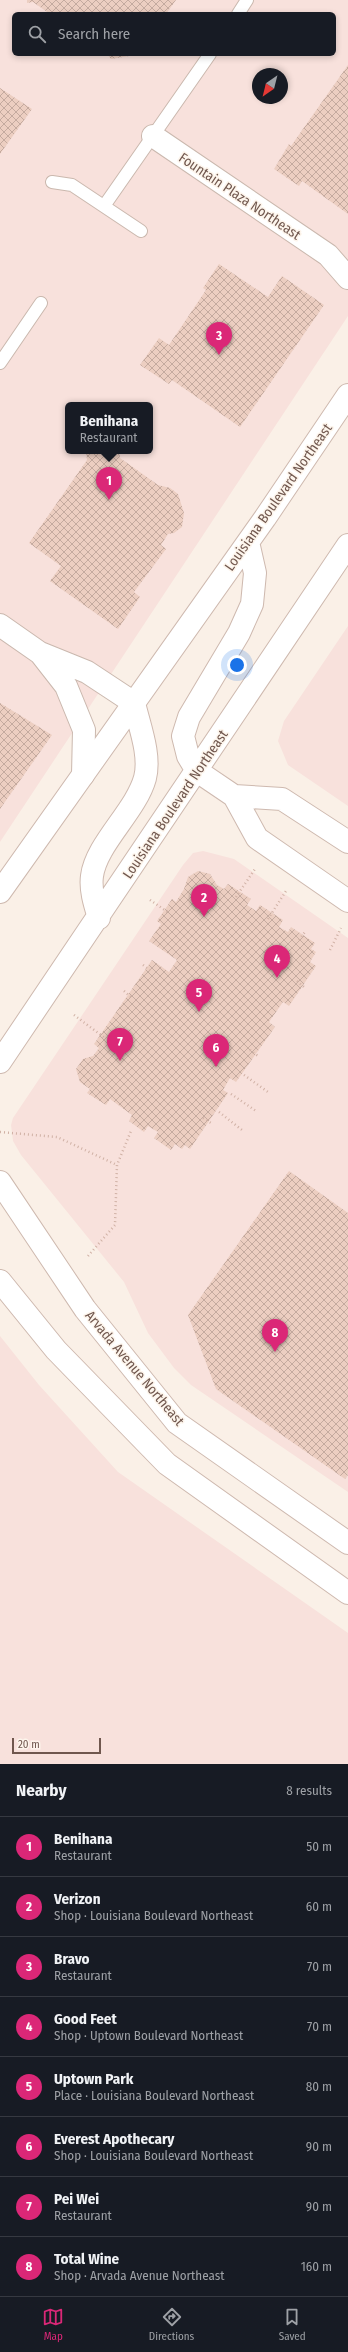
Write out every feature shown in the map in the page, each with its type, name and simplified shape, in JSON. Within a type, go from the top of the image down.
[{"type":"street","name":"Fountain Plaza Northeast","points":[[153,136],[328,255],[348,278]]},
{"type":"street","name":"Fountain Plaza Northeast","points":[[328,255],[348,262]]},
{"type":"street","name":"Louisiana Boulevard Northeast","points":[[0,892],[248,542],[348,395]]},
{"type":"street","points":[[248,542],[256,573],[252,604],[238,634],[189,717],[182,736],[188,756],[197,771],[234,796],[257,838],[348,901]]},
{"type":"street","name":"Louisiana Boulevard Northeast","points":[[0,1062],[99,918],[348,545]]},
{"type":"street","points":[[0,625],[40,653],[87,672],[134,703],[146,756],[145,777],[138,796],[98,857],[92,876],[93,896],[99,918]]},
{"type":"street","points":[[40,653],[66,686],[84,730],[83,775]]},
{"type":"street","points":[[234,796],[282,799],[348,842]]},
{"type":"street","name":"Arvada Avenue Northeast","points":[[0,1182],[85,1309],[177,1423],[348,1543]]},
{"type":"street","points":[[0,1281],[56,1350],[167,1464],[348,1593]]},
{"type":"lane","points":[[239,12],[247,0]]},
{"type":"lane","points":[[104,206],[209,56]]},
{"type":"lane","points":[[52,182],[72,185],[141,231]]},
{"type":"lane","points":[[0,363],[41,303]]},
{"type":"path","points":[[236,897],[256,867]]},
{"type":"path","points":[[268,920],[288,889]]},
{"type":"path","points":[[150,900],[168,913]]},
{"type":"path","points":[[330,950],[341,928]]},
{"type":"path","points":[[299,940],[305,932]]},
{"type":"path","points":[[142,965],[151,971]]},
{"type":"path","points":[[297,981],[304,987]]},
{"type":"path","points":[[124,991],[132,998]]},
{"type":"path","points":[[74,1015],[105,1038]]},
{"type":"path","points":[[250,1050],[258,1056]]},
{"type":"path","points":[[244,1075],[268,1092]]},
{"type":"path","points":[[231,1094],[256,1111]]},
{"type":"path","points":[[219,1112],[242,1130]]},
{"type":"path","points":[[203,1118],[211,1123]]},
{"type":"path","points":[[0,1132],[57,1137],[118,1165]]},
{"type":"path","points":[[88,1256],[115,1225],[118,1165],[131,1132]]},
{"type":"shaded area","points":[[0,0],[348,0],[348,316],[0,842]]},
{"type":"shaded area","points":[[348,626],[348,806],[288,765],[278,741],[284,721]]},
{"type":"shaded area","points":[[203,851],[234,859],[348,938],[348,1492],[191,1385],[174,1368],[148,1333],[124,1282],[21,1155],[13,1141],[11,1125],[13,1118],[183,865],[193,853]]},
{"type":"shaded area","points":[[0,1336],[39,1385],[118,1472],[348,1633],[348,1764],[0,1764]]},
{"type":"building","points":[[27,0],[176,0],[167,12],[47,12],[33,2],[27,3]]},
{"type":"building","points":[[109,56],[129,56],[111,59]]},
{"type":"building","points":[[348,65],[348,214],[302,181],[299,186],[274,169],[289,144],[291,146]]},
{"type":"building","points":[[0,88],[32,109],[0,154]]},
{"type":"building","points":[[219,264],[268,297],[282,276],[324,305],[240,427],[172,380],[169,384],[140,365],[159,338],[169,345],[206,290],[203,288]]},
{"type":"building","points":[[86,454],[119,454],[120,458],[158,485],[170,488],[178,494],[184,513],[182,527],[174,533],[168,534],[161,545],[166,549],[134,592],[140,597],[118,629],[50,581],[61,566],[29,543],[87,460]]},
{"type":"building","points":[[0,703],[52,735],[0,809]]},
{"type":"building","points":[[198,871],[210,874],[217,885],[224,889],[228,884],[251,899],[247,905],[256,911],[260,905],[283,920],[279,927],[288,932],[291,927],[315,943],[311,949],[316,952],[310,962],[316,966],[289,1006],[283,1002],[269,1022],[275,1027],[236,1082],[230,1078],[223,1090],[228,1093],[190,1149],[185,1145],[182,1149],[175,1144],[171,1150],[154,1138],[158,1132],[148,1126],[144,1132],[129,1121],[132,1115],[110,1099],[106,1105],[87,1093],[90,1089],[80,1082],[76,1069],[83,1059],[93,1056],[99,1048],[94,1044],[152,960],[169,972],[177,960],[149,941],[161,924],[157,921],[172,899],[176,902],[184,889],[188,877]]},
{"type":"building","points":[[289,1171],[348,1213],[348,1475],[345,1479],[216,1389],[188,1315]]},
{"type":"place","name":"Bravo","points":[[219,355]]},
{"type":"place","name":"Benihana","points":[[109,500]]},
{"type":"place","name":"Verizon","points":[[204,917]]},
{"type":"place","name":"Good Feet","points":[[277,978]]},
{"type":"place","name":"Uptown Park","points":[[199,1012]]},
{"type":"place","name":"Pei Wei","points":[[120,1061]]},
{"type":"place","name":"Everest Apothecary","points":[[216,1067]]},
{"type":"place","name":"Total Wine","points":[[275,1352]]}]
